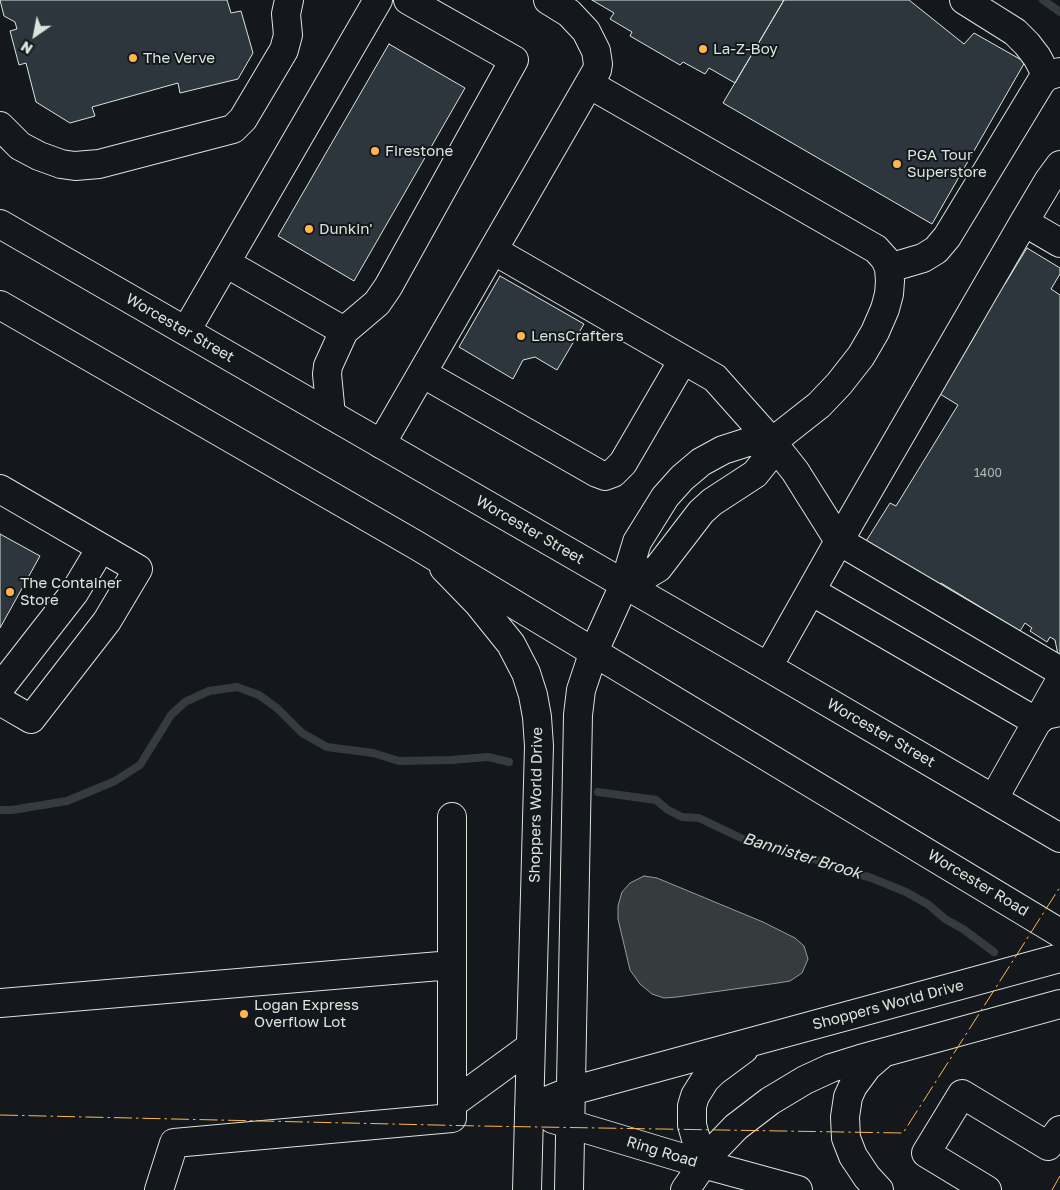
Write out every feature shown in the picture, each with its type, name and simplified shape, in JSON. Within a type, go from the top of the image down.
[{"type":"main road","points":[[0,126],[20,146],[39,156],[61,164],[75,166],[98,164],[233,128],[243,119],[284,50],[288,35],[286,14],[289,0]]},
{"type":"main road","points":[[186,332],[378,0]]},
{"type":"main road","points":[[331,415],[328,366],[344,331],[377,303],[388,287],[514,60],[408,0]]},
{"type":"main road","points":[[889,268],[923,258],[936,250],[948,237],[1041,82],[1053,74],[1015,32],[964,0]]},
{"type":"main road","points":[[381,444],[597,70],[598,64],[594,45],[586,32],[576,20],[552,1]]},
{"type":"main road","points":[[590,84],[869,244],[885,259],[889,268],[889,294],[885,309],[875,332],[861,356],[839,384],[818,405],[772,442],[769,454],[762,467],[755,474],[712,502],[701,512],[658,568],[638,580],[624,585]]},
{"type":"main road","points":[[768,667],[1024,222],[1060,165]]},
{"type":"main road","points":[[1024,222],[1060,243]]},
{"type":"main road","name":"Worcester Street","points":[[0,224],[768,667],[1060,838]]},
{"type":"main road","points":[[493,250],[715,378],[772,442],[799,477],[840,541],[1060,671]]},
{"type":"main road","points":[[226,263],[344,331]]},
{"type":"main road","points":[[0,305],[416,545],[594,651]]},
{"type":"main road","points":[[422,373],[605,476],[613,473],[622,463],[683,360]]},
{"type":"main road","points":[[569,1190],[578,715],[581,690],[594,651],[624,585],[633,553],[642,532],[665,497],[682,478],[701,462],[723,450],[760,440],[772,442]]},
{"type":"main road","points":[[0,489],[138,569],[107,621],[31,720],[0,701]]},
{"type":"main road","name":"Shoppers World Drive","points":[[416,545],[464,588],[502,632],[522,664],[536,706],[539,746],[527,1190]]},
{"type":"main road","points":[[0,688],[74,593],[101,548]]},
{"type":"main road","points":[[811,591],[1048,717]]},
{"type":"main road","name":"Worcester Road","points":[[594,651],[1060,933]]},
{"type":"main road","points":[[994,798],[1048,717],[1060,681]]},
{"type":"main road","points":[[158,1190],[174,1143],[452,1118],[452,817]]},
{"type":"main road","name":"Shoppers World Drive","points":[[529,1108],[571,1091],[1060,958]]},
{"type":"main road","points":[[0,1003],[452,965]]},
{"type":"main road","points":[[685,1190],[717,1146],[736,1127],[781,1094],[831,1068],[885,1051],[1060,1004]]},
{"type":"main road","points":[[703,1164],[692,1125],[692,1106],[695,1096],[705,1080],[713,1072],[736,1054],[765,1038]]},
{"type":"main road","points":[[452,1104],[530,1047]]},
{"type":"main road","points":[[878,1190],[853,1156],[846,1138],[845,1117],[848,1097],[853,1086],[867,1067],[885,1051]]},
{"type":"main road","points":[[987,1190],[926,1154],[962,1094],[1048,1146],[1060,1130]]},
{"type":"main road","name":"Ring Road","points":[[529,1108],[570,1124],[798,1190]]},
{"type":"shaded area","points":[[644,876],[657,878],[763,922],[795,938],[804,946],[808,959],[802,973],[790,981],[778,983],[677,997],[664,998],[652,994],[640,984],[630,970],[618,919],[618,906],[622,892],[630,883]]},
{"type":"building","name":"The Verve","points":[[0,0],[227,0],[231,13],[241,11],[253,53],[238,79],[180,93],[178,83],[92,107],[95,116],[70,123],[36,102],[26,63],[19,65],[10,31],[17,29],[15,22],[4,16]]},
{"type":"building","name":"La-Z-Boy","points":[[592,0],[784,0],[735,83],[709,68],[705,74],[683,62],[680,65],[630,36],[632,32],[610,19],[614,13]]},
{"type":"building","name":"PGA Tour Superstore","points":[[784,0],[909,0],[964,44],[974,33],[1025,62],[932,224],[723,103]]},
{"type":"building","points":[[389,44],[465,88],[354,281],[278,236]]},
{"type":"building","points":[[1027,248],[1060,268],[1060,274],[1051,289],[1060,295],[1060,656],[1058,655],[1055,640],[1050,637],[1047,642],[1030,631],[1032,628],[1025,623],[1020,631],[941,583],[938,588],[863,546],[890,503],[896,506],[958,405],[940,394],[977,332],[969,328],[998,280],[1005,284]]},
{"type":"building","name":"LensCrafters","points":[[500,276],[584,324],[557,370],[535,357],[523,360],[513,379],[459,347]]},
{"type":"building","name":"The Container Store","points":[[0,534],[40,556],[0,628]]},
{"type":"waterway","points":[[1043,0],[1060,12]]},
{"type":"waterway","name":"Bannister Brook","points":[[0,810],[12,810],[67,801],[115,781],[140,765],[171,715],[185,702],[209,691],[237,687],[259,695],[277,708],[302,733],[327,747],[373,753],[399,761],[488,757],[509,762]]},
{"type":"waterway","name":"Bannister Brook","points":[[598,792],[656,800],[668,810],[682,817],[699,818],[743,839],[869,877],[906,892],[929,905],[945,919],[963,929],[994,952]]},
{"type":"power","points":[[0,1115],[903,1133],[1060,887]]},
{"type":"power","points":[[1052,1190],[1060,1176]]},
{"type":"place","name":"La-Z-Boy","points":[[703,49]]},
{"type":"place","name":"The Verve","points":[[133,58]]},
{"type":"place","name":"Firestone","points":[[375,151]]},
{"type":"place","name":"PGA Tour Superstore","points":[[897,164]]},
{"type":"place","name":"Dunkin'","points":[[309,229]]},
{"type":"place","name":"LensCrafters","points":[[521,336]]},
{"type":"place","name":"The Container Store","points":[[10,592]]},
{"type":"place","name":"Logan Express Overflow Lot","points":[[244,1014]]}]
